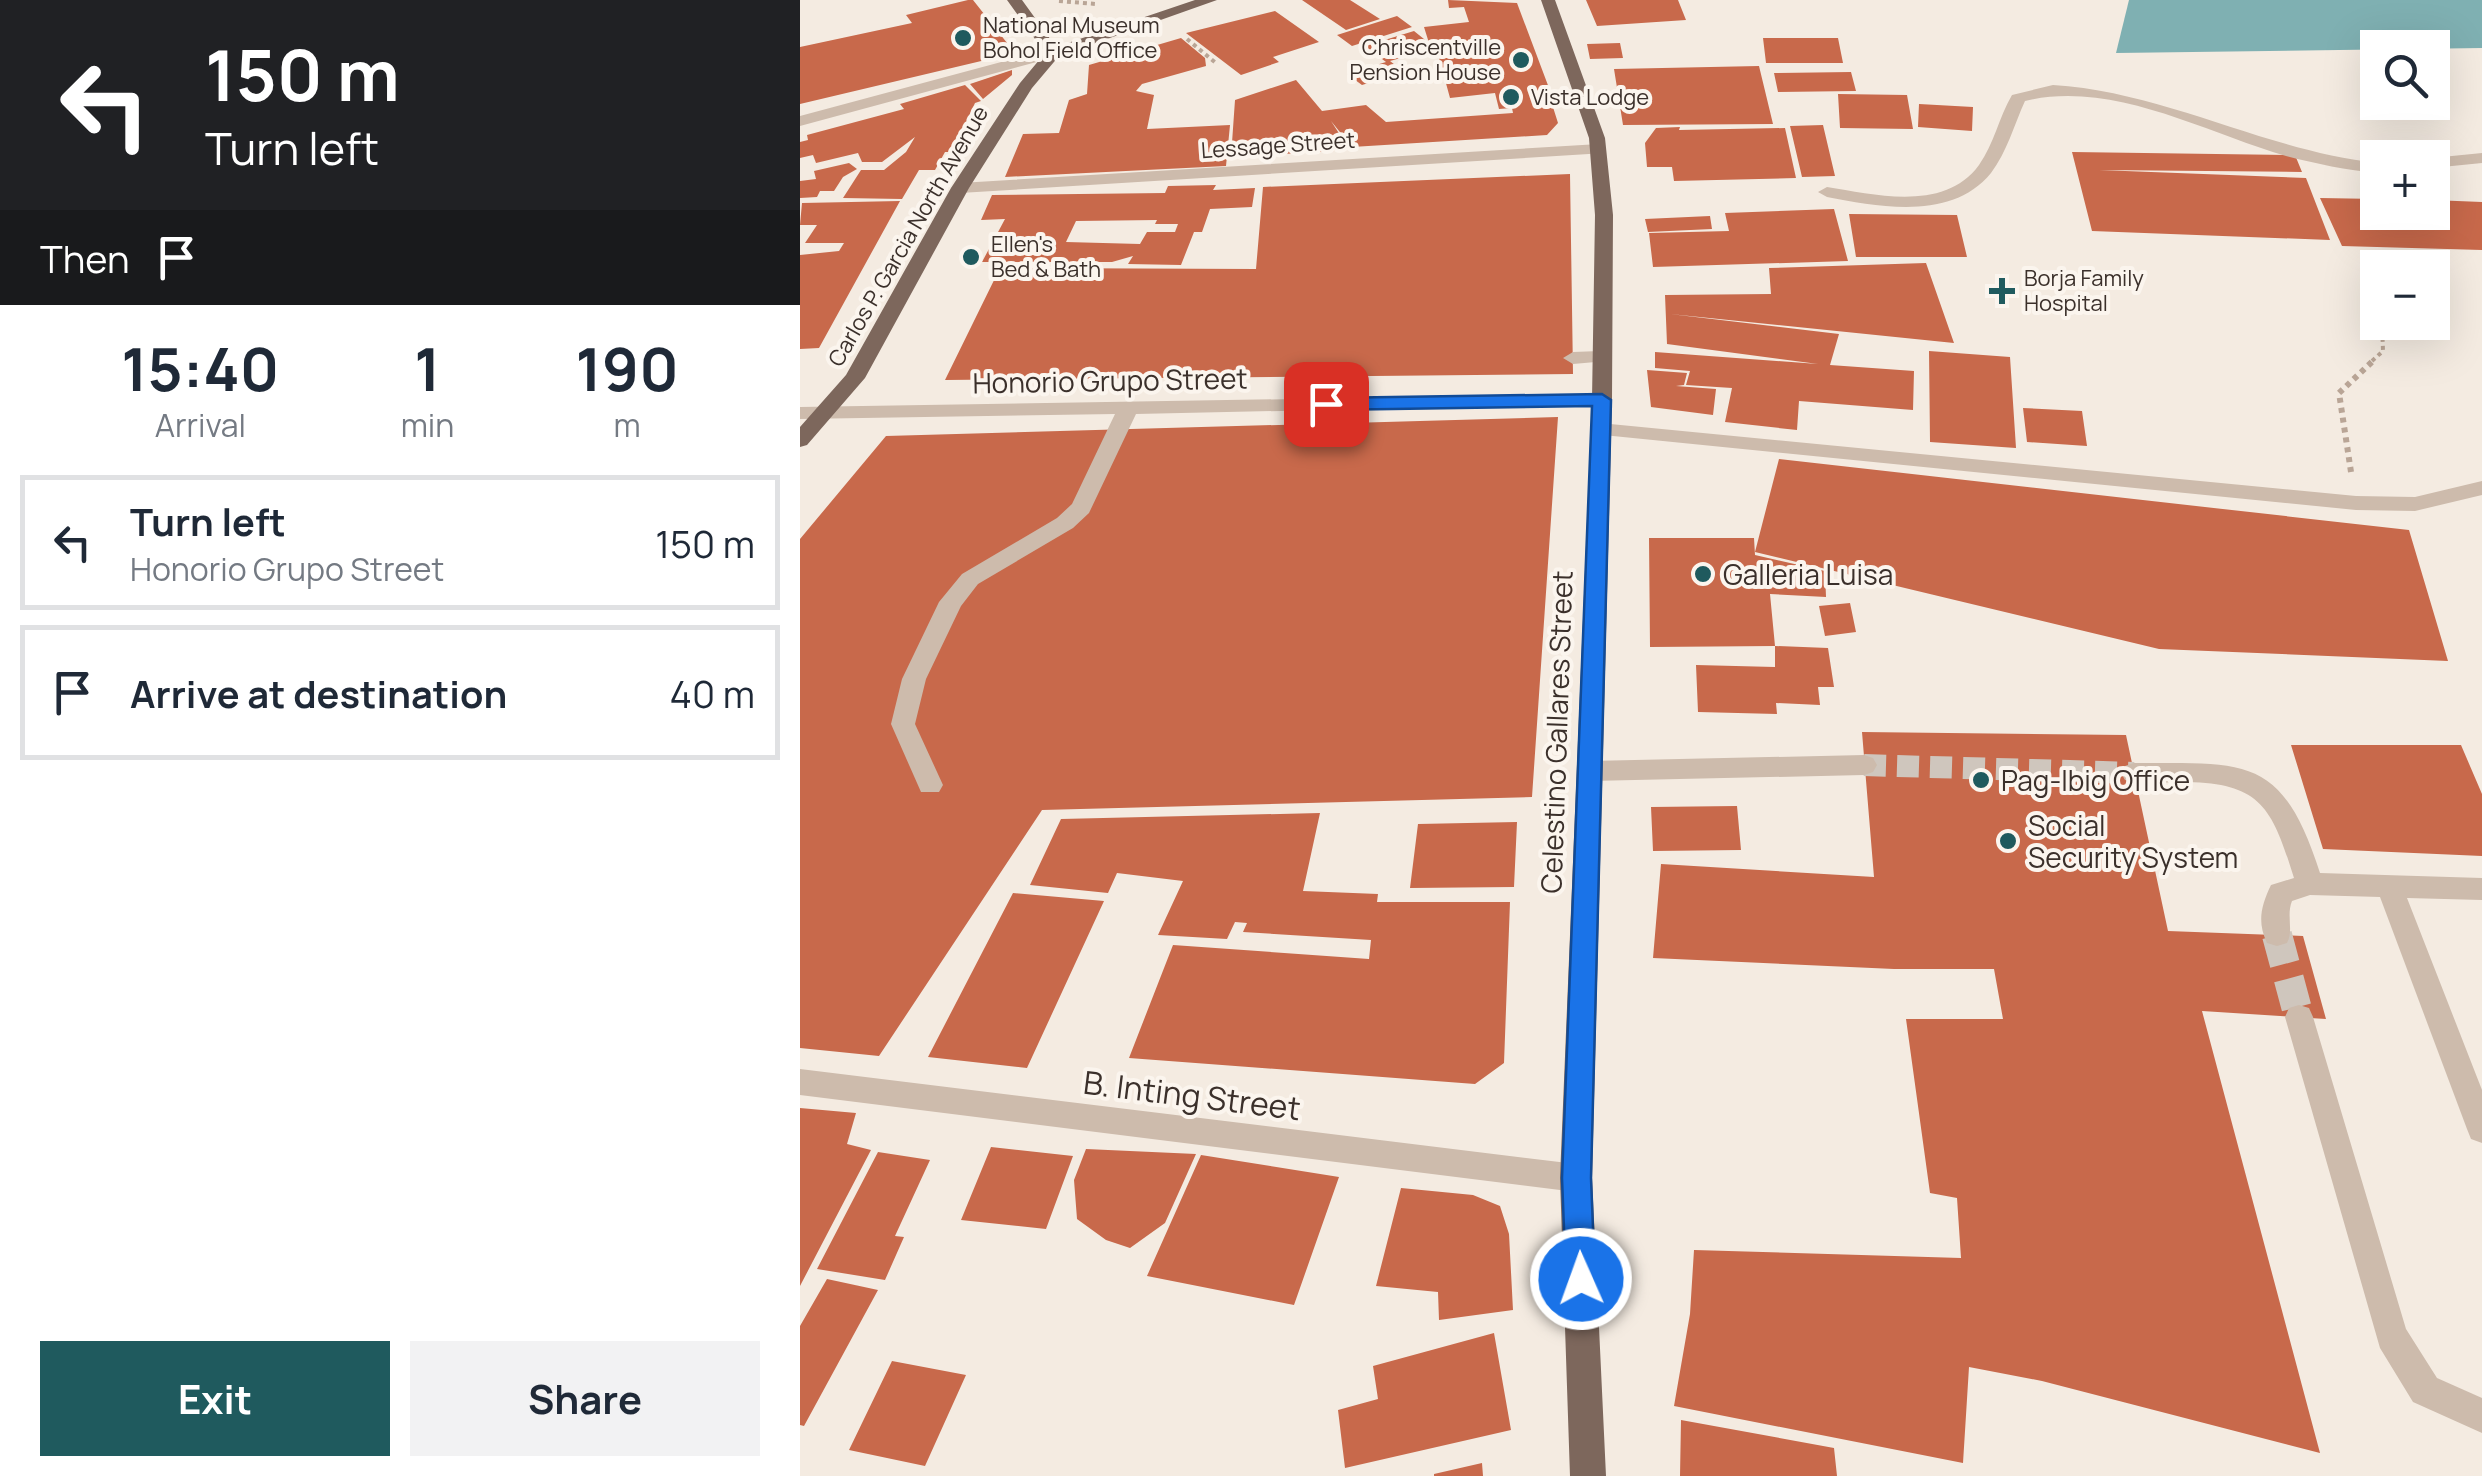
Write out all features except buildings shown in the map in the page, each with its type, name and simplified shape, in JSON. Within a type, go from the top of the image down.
[{"type":"main road","points":[[1014,0],[1053,53],[1210,0]]},
{"type":"main road","name":"Celestino Gallares Street","points":[[1548,0],[1600,149],[1605,289],[1576,1178],[1588,1476]]},
{"type":"main road","name":"Carlos P. Garcia North Avenue","points":[[800,440],[856,378],[960,188],[1026,86],[1053,53]]},
{"type":"street","points":[[800,121],[1053,53]]},
{"type":"street","points":[[1827,192],[1890,203],[1922,202],[1964,188],[1984,172],[2018,98],[2037,88],[2106,94],[2323,161],[2360,166]]},
{"type":"street","name":"Lessage Street","points":[[960,188],[1600,149]]},
{"type":"street","points":[[2450,161],[2482,158]]},
{"type":"street","points":[[1573,358],[1600,357]]},
{"type":"street","name":"Honorio Grupo Street","points":[[800,412],[1602,400]]},
{"type":"street","points":[[930,785],[903,724],[914,680],[951,602],[970,578],[1065,523],[1081,508],[1129,407]]},
{"type":"street","points":[[1600,430],[2356,503],[2416,504],[2482,488]]},
{"type":"street","points":[[1590,771],[1864,765]]},
{"type":"street","points":[[2134,772],[2226,776],[2262,786],[2281,807],[2310,884]]},
{"type":"street","points":[[2276,935],[2272,914],[2281,893],[2310,884],[2482,889]]},
{"type":"street","points":[[2390,888],[2482,1129]]},
{"type":"street","points":[[2299,1017],[2392,1336],[2425,1390],[2482,1416]]},
{"type":"street","name":"B. Inting Street","points":[[800,1082],[1576,1178]]},
{"type":"path","points":[[1059,1],[1109,3]]},
{"type":"path","points":[[1182,35],[1217,64]]},
{"type":"path","points":[[2356,503],[2339,393],[2383,351],[2383,340]]},
{"type":"water","points":[[2129,0],[2482,0],[2482,48],[2450,48],[2450,30],[2360,30],[2360,50],[2116,53]]},
{"type":"tunnel","points":[[1864,765],[2134,773]]},
{"type":"tunnel","points":[[2277,935],[2299,1017]]},
{"type":"place","name":"National Museum Bohol Field Office","points":[[963,38]]},
{"type":"place","name":"Chriscentville Pension House","points":[[1521,60]]},
{"type":"place","name":"Vista Lodge","points":[[1511,97]]},
{"type":"place","name":"Ellen's Bed & Bath","points":[[971,257]]},
{"type":"place","name":"Borja Family Hospital","points":[[2002,291]]},
{"type":"place","name":"Galleria Luisa","points":[[1703,574]]},
{"type":"place","name":"Pag-Ibig Office","points":[[1981,780]]},
{"type":"place","name":"Social Security System","points":[[2008,841]]},
{"type":"route","points":[[1326,404],[1602,400],[1576,1178],[1581,1279]]}]
